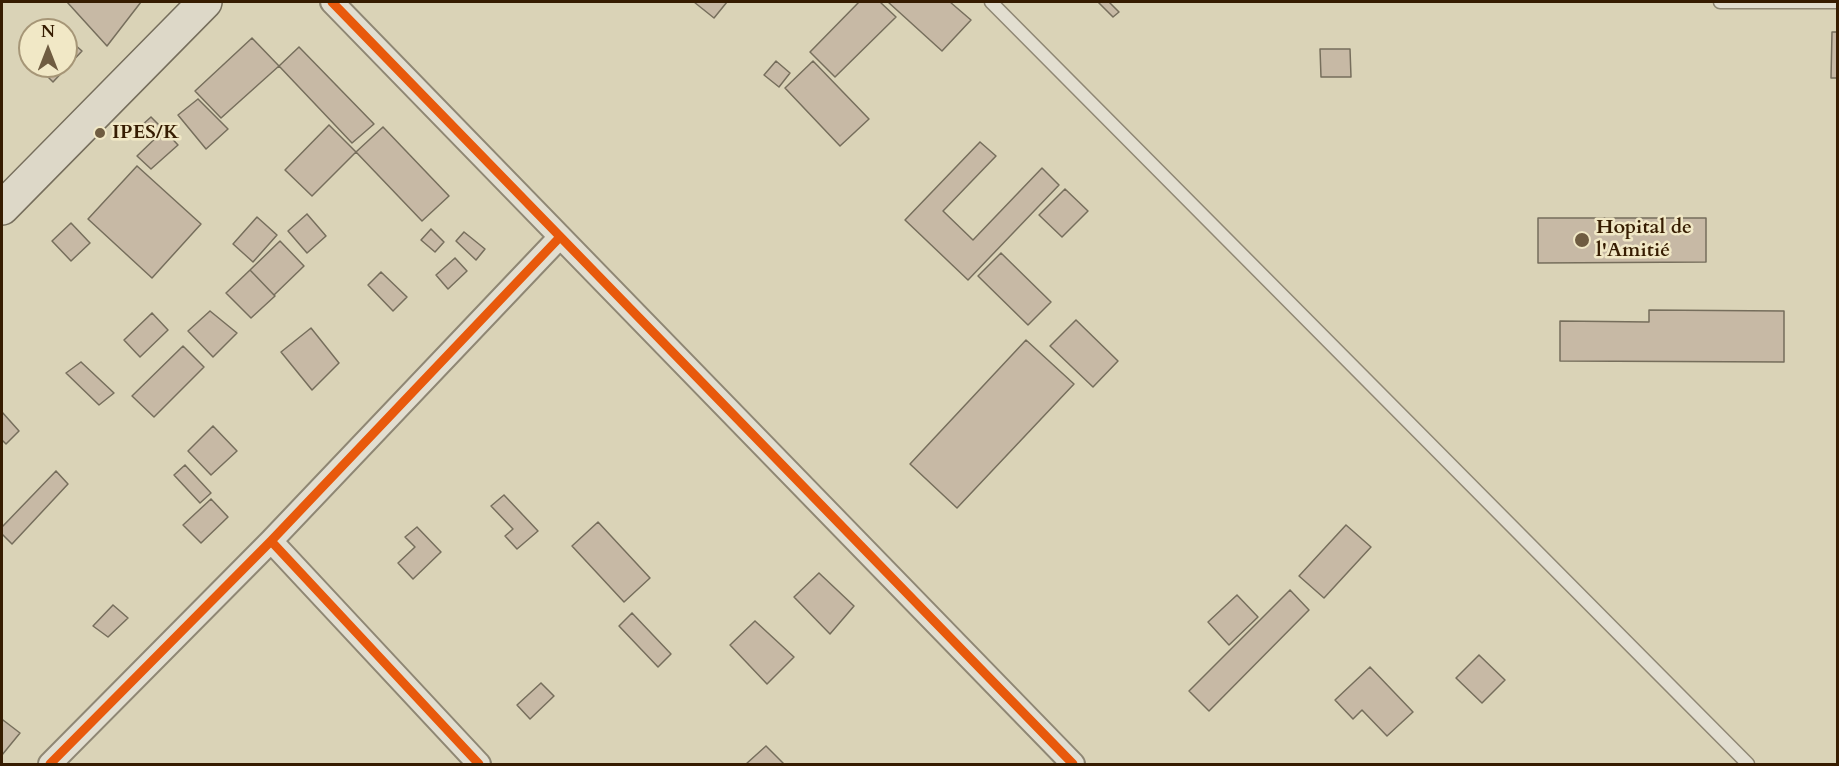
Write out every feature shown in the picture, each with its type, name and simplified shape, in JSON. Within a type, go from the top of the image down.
[{"type":"main road","points":[[2,208],[205,2]]},
{"type":"street","points":[[332,2],[1073,765]]},
{"type":"street","points":[[50,765],[272,542],[560,237]]},
{"type":"street","points":[[272,542],[478,765]]},
{"type":"lane","points":[[991,2],[1748,765]]},
{"type":"lane","points":[[1720,2],[1838,2]]},
{"type":"building","points":[[67,2],[141,2],[107,46]]},
{"type":"building","points":[[694,2],[727,2],[714,18]]},
{"type":"building","points":[[859,2],[880,2],[896,17],[835,77],[810,52]]},
{"type":"building","points":[[888,2],[950,2],[971,20],[942,51]]},
{"type":"building","points":[[1098,2],[1109,2],[1119,12],[1113,17]]},
{"type":"building","points":[[1832,32],[1838,32],[1838,78],[1831,78]]},
{"type":"building","points":[[252,38],[279,66],[221,118],[195,91]]},
{"type":"building","points":[[299,47],[374,124],[352,143],[279,66]]},
{"type":"building","points":[[1320,49],[1350,49],[1351,77],[1321,77]]},
{"type":"building","points":[[776,61],[790,73],[779,87],[764,75]]},
{"type":"building","points":[[813,61],[869,119],[840,146],[785,88]]},
{"type":"building","points":[[198,99],[228,129],[206,149],[178,115]]},
{"type":"building","points":[[151,117],[164,130],[154,139],[141,126]]},
{"type":"building","points":[[329,125],[356,152],[312,196],[285,170]]},
{"type":"building","points":[[383,127],[449,196],[422,221],[356,152]]},
{"type":"building","points":[[164,130],[178,145],[151,169],[137,156]]},
{"type":"building","points":[[980,142],[996,156],[943,211],[973,240],[1042,168],[1059,185],[968,280],[905,220]]},
{"type":"building","points":[[137,166],[201,224],[152,278],[88,219]]},
{"type":"building","points":[[1065,189],[1088,211],[1062,237],[1039,215]]},
{"type":"building","points":[[307,214],[326,236],[307,253],[288,231]]},
{"type":"building","points":[[257,217],[277,235],[253,262],[233,244]]},
{"type":"building","points":[[1538,218],[1706,218],[1706,262],[1538,263]]},
{"type":"building","points":[[71,223],[90,243],[71,261],[52,241]]},
{"type":"building","points":[[431,229],[444,242],[435,252],[421,240]]},
{"type":"building","points":[[464,232],[485,249],[476,260],[456,241]]},
{"type":"building","points":[[280,241],[304,266],[274,295],[250,270]]},
{"type":"building","points":[[1001,253],[1051,302],[1028,325],[978,276]]},
{"type":"building","points":[[455,258],[467,271],[448,289],[436,275]]},
{"type":"building","points":[[250,270],[275,296],[251,318],[226,293]]},
{"type":"building","points":[[381,272],[407,297],[393,311],[368,285]]},
{"type":"building","points":[[1649,310],[1784,311],[1784,362],[1560,361],[1560,321],[1649,322]]},
{"type":"building","points":[[210,311],[237,333],[213,357],[188,331]]},
{"type":"building","points":[[152,313],[168,330],[140,357],[124,340]]},
{"type":"building","points":[[1076,320],[1118,361],[1093,387],[1050,346]]},
{"type":"building","points":[[311,328],[339,363],[312,390],[281,352]]},
{"type":"building","points":[[1026,340],[1074,384],[957,508],[910,464]]},
{"type":"building","points":[[183,346],[204,367],[154,417],[132,396]]},
{"type":"building","points":[[81,362],[114,393],[99,405],[66,373]]},
{"type":"building","points":[[2,412],[19,431],[6,444],[2,440]]},
{"type":"building","points":[[213,426],[237,451],[211,475],[188,451]]},
{"type":"building","points":[[185,465],[211,493],[200,503],[174,475]]},
{"type":"building","points":[[56,471],[68,484],[12,544],[2,534],[2,527]]},
{"type":"building","points":[[504,495],[538,531],[517,549],[505,536],[513,529],[491,506]]},
{"type":"building","points":[[211,499],[228,517],[201,543],[183,525]]},
{"type":"building","points":[[598,522],[650,578],[624,602],[572,546]]},
{"type":"building","points":[[1346,525],[1371,547],[1324,598],[1299,576]]},
{"type":"building","points":[[417,527],[441,552],[413,579],[398,563],[415,547],[405,537]]},
{"type":"building","points":[[819,573],[854,606],[830,634],[794,597]]},
{"type":"building","points":[[1290,590],[1309,610],[1209,711],[1189,691]]},
{"type":"building","points":[[1237,595],[1258,617],[1229,645],[1208,622]]},
{"type":"building","points":[[113,605],[128,618],[108,637],[93,626]]},
{"type":"building","points":[[632,613],[671,654],[658,667],[619,626]]},
{"type":"building","points":[[755,621],[794,657],[767,684],[730,645]]},
{"type":"building","points":[[1479,655],[1505,680],[1482,703],[1456,678]]},
{"type":"building","points":[[1370,667],[1413,712],[1387,736],[1362,710],[1353,719],[1335,700]]},
{"type":"building","points":[[541,683],[554,696],[530,719],[517,705]]},
{"type":"building","points":[[3,720],[20,733],[2,755],[2,722]]},
{"type":"building","points":[[766,746],[784,764],[746,764]]},
{"type":"cycle path","points":[[332,2],[1073,764]]},
{"type":"cycle path","points":[[50,764],[271,541],[560,237]]},
{"type":"cycle path","points":[[271,541],[479,764]]},
{"type":"place","name":"IPES/K","points":[[100,133]]},
{"type":"place","name":"Hopital de l'Amitié","points":[[1582,240]]}]
